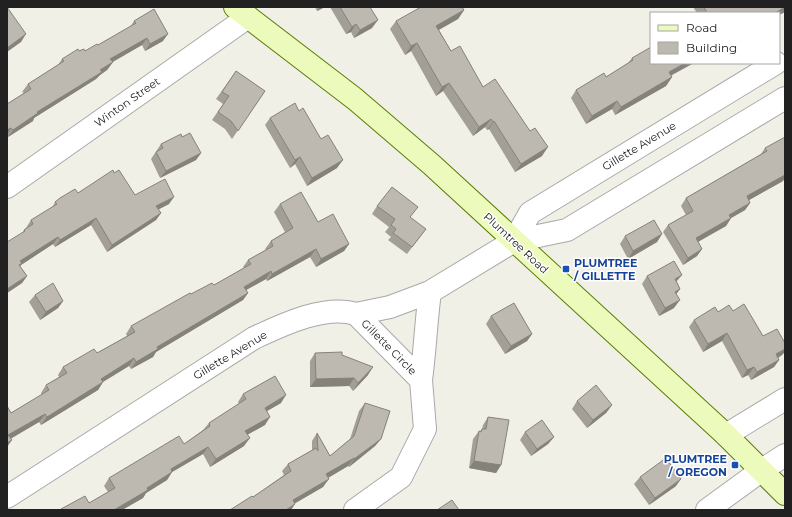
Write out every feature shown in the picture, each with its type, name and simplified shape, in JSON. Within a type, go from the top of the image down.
[{"type":"street","name":"Winton Street","points":[[7,187],[241,12]]},
{"type":"street","name":"Plumtree Road","points":[[241,12],[355,99],[432,165],[726,435],[785,494]]},
{"type":"street","name":"Gillette Avenue","points":[[514,241],[530,213],[775,64]]},
{"type":"street","points":[[779,64],[785,88]]},
{"type":"street","name":"Gillette Avenue","points":[[7,497],[254,338],[287,324],[320,314],[335,312],[356,314],[390,307],[430,292],[514,241],[568,230],[785,98]]},
{"type":"street","name":"Gillette Circle","points":[[355,510],[402,476],[425,429],[421,380],[425,350],[426,318],[430,292]]},
{"type":"street","name":"Gillette Circle","points":[[356,314],[421,380]]},
{"type":"street","points":[[726,435],[785,399]]},
{"type":"street","points":[[707,510],[762,470],[785,456]]},
{"type":"building","points":[[7,7],[26,34],[7,48]]},
{"type":"building","points":[[340,7],[370,7],[378,20],[360,30],[356,24],[352,27]]},
{"type":"building","points":[[421,7],[462,7],[464,10],[436,26],[451,51],[460,46],[483,87],[495,79],[530,131],[535,128],[548,147],[521,164],[494,121],[493,122],[491,119],[479,127],[449,83],[442,87],[417,43],[411,46],[396,21]]},
{"type":"building","points":[[704,7],[785,7],[777,12],[706,12]]},
{"type":"building","points":[[154,9],[168,34],[150,44],[147,38],[110,59],[113,62],[100,70],[102,72],[37,112],[38,113],[13,130],[11,128],[7,130],[7,104],[31,89],[28,84],[64,61],[62,59],[78,49],[79,51],[84,49],[85,51],[97,44],[98,45],[136,23],[134,21]]},
{"type":"building","points":[[650,48],[650,64],[683,64],[669,72],[672,77],[621,107],[617,101],[592,116],[576,90],[604,73],[606,77],[633,60],[632,58]]},
{"type":"building","points":[[236,71],[265,91],[238,131],[231,121],[218,112],[229,96],[222,92]]},
{"type":"building","points":[[295,103],[299,111],[303,108],[321,139],[328,135],[343,160],[312,178],[300,157],[295,160],[270,118]]},
{"type":"building","points":[[190,133],[201,153],[166,171],[156,152],[163,148],[161,144],[181,134],[182,137]]},
{"type":"building","points":[[785,137],[785,175],[747,196],[750,203],[729,215],[731,218],[696,238],[702,249],[688,258],[668,225],[693,211],[686,198],[767,151],[765,148]]},
{"type":"building","points":[[113,170],[114,173],[119,170],[135,195],[165,179],[174,197],[156,206],[161,213],[112,245],[96,218],[60,240],[58,237],[20,261],[22,263],[19,265],[27,276],[7,289],[7,242],[25,231],[24,230],[33,224],[31,220],[57,204],[55,202],[60,198],[75,189],[78,193]]},
{"type":"building","points":[[392,187],[418,207],[410,217],[426,229],[412,247],[393,233],[396,229],[391,225],[395,219],[377,206]]},
{"type":"building","points":[[301,192],[318,222],[333,214],[349,244],[321,259],[316,249],[272,274],[271,271],[244,287],[248,293],[157,347],[158,349],[136,362],[134,358],[101,379],[103,382],[47,417],[45,414],[8,435],[12,440],[7,443],[7,406],[11,413],[49,390],[46,385],[67,373],[63,367],[94,349],[97,353],[135,332],[131,326],[190,293],[191,294],[212,283],[214,285],[251,264],[248,260],[273,246],[271,241],[293,228],[280,204]]},
{"type":"building","points":[[654,220],[662,234],[633,251],[625,236]]},
{"type":"building","points":[[674,261],[682,275],[675,279],[680,289],[675,292],[680,300],[665,308],[647,276]]},
{"type":"building","points":[[53,283],[63,301],[46,312],[35,295]]},
{"type":"building","points":[[514,303],[532,334],[511,346],[491,316]]},
{"type":"building","points":[[744,304],[763,336],[777,329],[785,343],[785,349],[776,354],[779,360],[757,372],[754,367],[747,370],[727,333],[708,344],[694,320],[715,307],[718,312],[729,305],[733,311]]},
{"type":"building","points":[[342,352],[342,355],[373,367],[358,383],[354,378],[316,379],[315,353]]},
{"type":"building","points":[[275,376],[286,395],[265,408],[270,417],[245,431],[250,438],[216,459],[208,447],[171,469],[172,472],[147,488],[148,490],[114,510],[61,509],[85,496],[89,503],[115,488],[109,478],[179,436],[184,444],[210,426],[209,423],[246,399],[243,394]]},
{"type":"building","points":[[596,385],[612,405],[593,420],[577,401]]},
{"type":"building","points":[[365,403],[390,411],[381,439],[354,459],[326,474],[329,479],[293,500],[295,504],[286,510],[230,510],[252,496],[253,497],[291,471],[288,464],[316,448],[318,451],[317,433],[330,456],[354,436]]},
{"type":"building","points":[[488,417],[509,420],[501,465],[474,461],[479,431],[481,432],[482,429],[486,429]]},
{"type":"building","points":[[542,420],[554,437],[537,449],[525,432]]},
{"type":"building","points":[[666,458],[681,479],[655,498],[640,477]]},
{"type":"building","points":[[452,500],[459,510],[437,510]]},
{"type":"place","name":"PLUMTREE / GILLETTE","points":[[566,269]]},
{"type":"place","name":"PLUMTREE / OREGON","points":[[735,465]]}]
